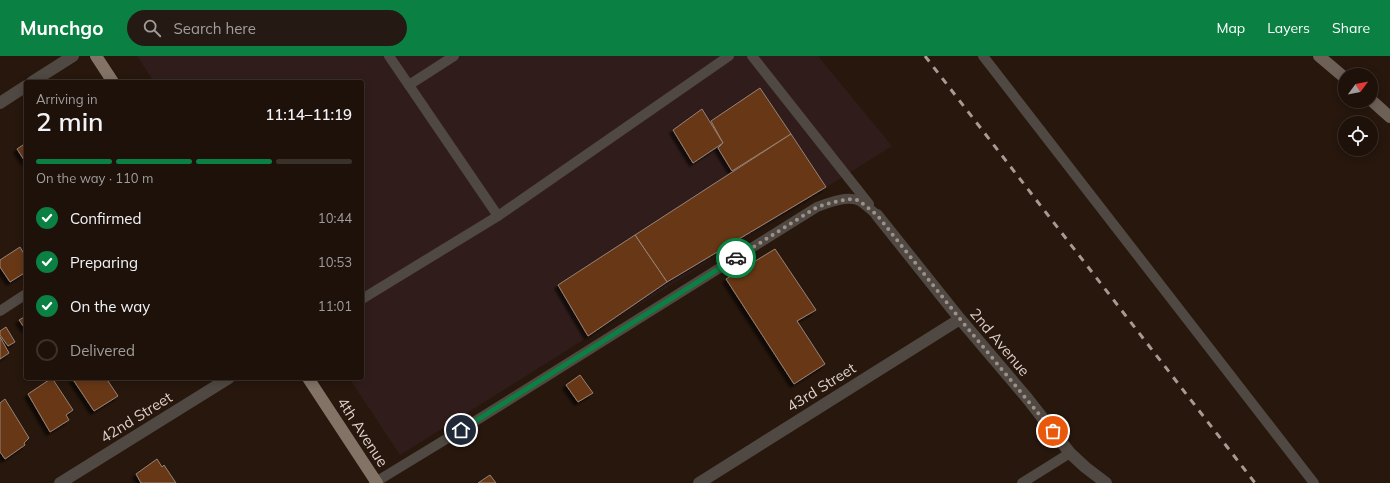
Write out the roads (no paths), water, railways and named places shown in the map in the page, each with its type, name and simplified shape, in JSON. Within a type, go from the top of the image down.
[{"type":"main road","points":[[96,56],[112,80]]},
{"type":"main road","name":"4th Avenue","points":[[309,380],[376,482]]},
{"type":"street","points":[[35,80],[73,56]]},
{"type":"street","points":[[1319,56],[1338,72]]},
{"type":"street","points":[[0,103],[24,87]]},
{"type":"street","points":[[1378,106],[1390,117]]},
{"type":"street","name":"2nd Avenue","points":[[877,215],[960,319],[1027,398],[1070,453],[1106,483]]},
{"type":"street","name":"43rd Street","points":[[698,483],[960,319]]},
{"type":"street","name":"42nd Street","points":[[60,483],[226,380]]},
{"type":"lane","points":[[389,56],[498,216]]},
{"type":"lane","points":[[409,85],[454,56]]},
{"type":"lane","points":[[364,299],[498,216],[729,56]]},
{"type":"lane","points":[[752,56],[877,215]]},
{"type":"lane","points":[[983,56],[1314,483]]},
{"type":"lane","points":[[376,482],[817,207],[848,199],[858,200],[877,215]]},
{"type":"lane","points":[[0,311],[24,295]]},
{"type":"lane","points":[[1022,483],[1070,453]]},
{"type":"railway","points":[[925,56],[1255,483]]}]
